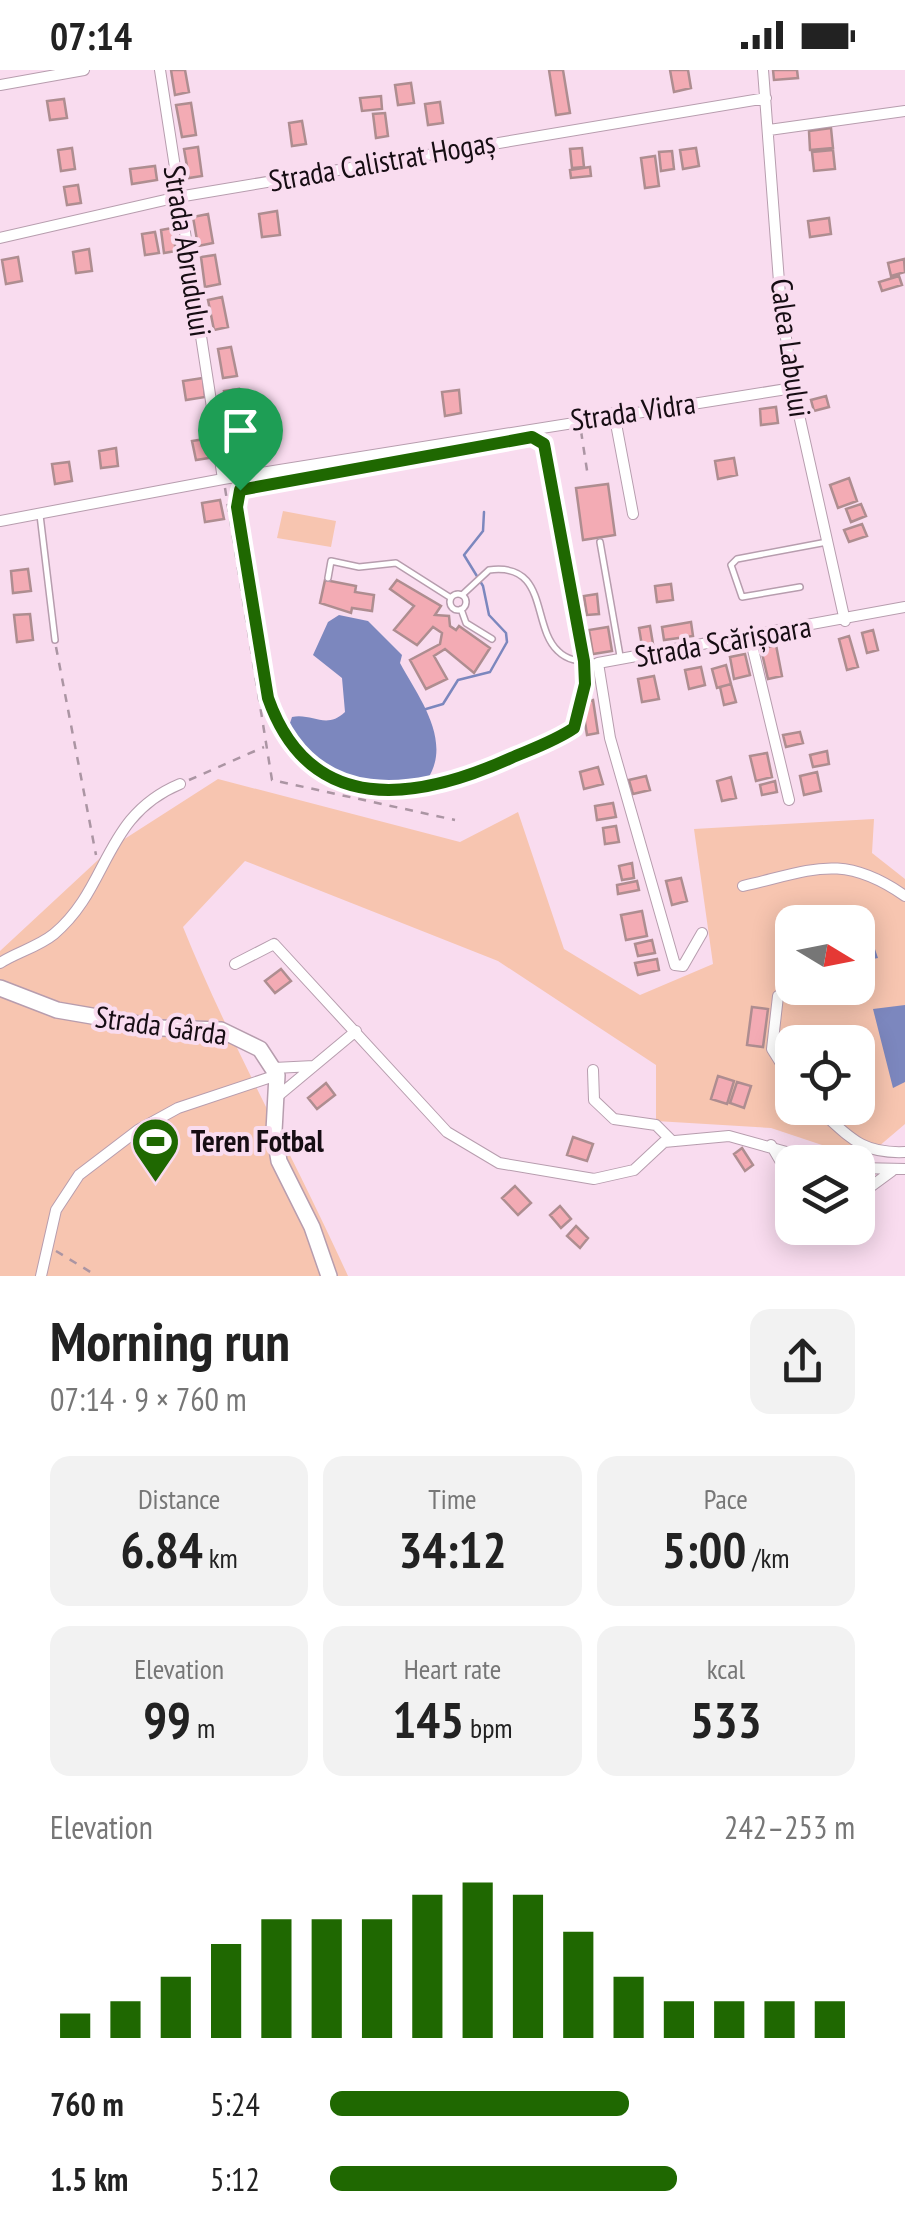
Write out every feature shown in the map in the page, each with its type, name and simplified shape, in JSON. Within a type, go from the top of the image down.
[{"type":"street","points":[[0,86],[84,70]]},
{"type":"street","name":"Strada Abrudului","points":[[160,70],[223,479]]},
{"type":"street","name":"Calea Labului","points":[[763,70],[780,295],[793,388],[845,621]]},
{"type":"street","name":"Strada Calistrat Hogaș","points":[[0,238],[178,197],[766,98]]},
{"type":"street","points":[[768,130],[905,110]]},
{"type":"street","name":"Strada Vidra","points":[[0,521],[580,419],[793,388]]},
{"type":"street","points":[[614,414],[633,514]]},
{"type":"street","name":"Strada Scărișoara","points":[[702,933],[683,966],[675,965],[610,738],[598,663],[845,621],[905,607]]},
{"type":"street","points":[[750,637],[789,800]]},
{"type":"street","points":[[0,963],[55,933],[86,893],[98,866],[140,806],[180,784]]},
{"type":"street","points":[[743,886],[834,867],[851,868],[875,876],[905,896]]},
{"type":"street","points":[[235,964],[274,944],[447,1132],[509,1166],[576,1178],[622,1176],[671,1140],[729,1136],[775,1147]]},
{"type":"street","name":"Strada Gârda","points":[[0,988],[57,1010],[162,1028],[222,1030],[260,1049],[276,1072]]},
{"type":"street","points":[[775,1053],[772,1048],[777,1005]]},
{"type":"street","points":[[278,1096],[356,1031]]},
{"type":"street","points":[[40,1276],[68,1186],[138,1130],[178,1108],[276,1072],[314,1066]]},
{"type":"street","points":[[593,1070],[594,1100],[614,1119],[656,1125],[671,1140]]},
{"type":"street","points":[[276,1072],[274,1130],[279,1161],[317,1237],[329,1276]]},
{"type":"street","points":[[837,1125],[865,1148],[878,1153],[905,1152]]},
{"type":"street","points":[[770,1145],[775,1153]]},
{"type":"street","points":[[875,1170],[905,1169]]},
{"type":"street","points":[[875,1184],[892,1171]]},
{"type":"lane","points":[[40,514],[55,640]]},
{"type":"lane","points":[[600,542],[620,659]]},
{"type":"lane","points":[[800,587],[742,597],[731,565],[738,559],[827,542]]},
{"type":"lane","points":[[328,578],[331,561],[359,567],[396,563],[451,598],[462,596],[481,574],[500,568],[527,582],[539,599],[556,650],[598,663]]},
{"type":"lane","points":[[460,610],[466,604],[462,596]]},
{"type":"lane","points":[[451,598],[451,606],[460,610],[466,622],[492,639]]},
{"type":"path","points":[[580,419],[588,477]]},
{"type":"path","points":[[539,438],[544,444],[584,661],[585,684],[577,722],[570,731],[481,772],[428,787],[382,790],[330,778],[294,751],[268,698],[237,495],[246,486],[539,438]]},
{"type":"path","points":[[223,479],[272,780],[455,820]]},
{"type":"path","points":[[55,640],[98,866]]},
{"type":"path","points":[[180,784],[266,746]]},
{"type":"path","points":[[48,1243],[67,1260],[97,1276]]},
{"type":"shaded area","points":[[283,511],[336,521],[331,547],[277,538]]},
{"type":"shaded area","points":[[218,779],[460,842],[518,812],[564,949],[640,995],[713,964],[694,829],[874,819],[872,853],[905,879],[905,1124],[875,1150],[875,1145],[822,1145],[771,1128],[656,1121],[656,1065],[498,961],[245,861],[183,927],[348,1276],[0,1276],[0,951],[112,847]]},
{"type":"water","points":[[339,615],[368,621],[402,655],[400,663],[424,705],[435,735],[434,765],[427,780],[385,788],[366,786],[333,772],[287,732],[292,717],[332,720],[345,712],[342,678],[313,655],[328,622]]},
{"type":"water","points":[[905,1005],[905,1082],[893,1088],[873,1009]]},
{"type":"building","points":[[171,70],[185,70],[189,92],[175,95]]},
{"type":"building","points":[[549,70],[563,70],[570,113],[556,115]]},
{"type":"building","points":[[670,70],[688,70],[691,88],[674,92]]},
{"type":"building","points":[[773,70],[797,70],[798,78],[774,80]]},
{"type":"building","points":[[411,83],[414,103],[398,105],[395,85]]},
{"type":"building","points":[[381,96],[382,109],[362,111],[360,98]]},
{"type":"building","points":[[64,99],[67,118],[50,120],[47,101]]},
{"type":"building","points":[[440,102],[443,123],[428,125],[425,104]]},
{"type":"building","points":[[191,103],[196,135],[182,137],[176,105]]},
{"type":"building","points":[[385,113],[388,136],[376,138],[373,114]]},
{"type":"building","points":[[302,121],[306,144],[292,146],[289,123]]},
{"type":"building","points":[[831,128],[833,148],[810,150],[809,131]]},
{"type":"building","points":[[198,147],[202,176],[189,178],[184,149]]},
{"type":"building","points":[[72,148],[75,169],[61,171],[58,150]]},
{"type":"building","points":[[582,148],[584,167],[572,168],[570,149]]},
{"type":"building","points":[[696,148],[699,166],[683,169],[680,150]]},
{"type":"building","points":[[833,150],[835,169],[814,171],[812,152]]},
{"type":"building","points":[[672,151],[674,169],[661,171],[659,152]]},
{"type":"building","points":[[655,156],[659,186],[645,188],[641,158]]},
{"type":"building","points":[[155,166],[157,180],[132,184],[130,169]]},
{"type":"building","points":[[590,167],[591,176],[571,178],[570,170]]},
{"type":"building","points":[[78,185],[81,203],[67,205],[64,187]]},
{"type":"building","points":[[277,211],[280,235],[262,237],[259,214]]},
{"type":"building","points":[[208,214],[213,243],[198,246],[193,217]]},
{"type":"building","points":[[829,218],[831,234],[810,237],[808,221]]},
{"type":"building","points":[[172,228],[176,251],[164,253],[161,230]]},
{"type":"building","points":[[155,232],[159,253],[145,255],[142,234]]},
{"type":"building","points":[[89,249],[92,271],[76,273],[73,252]]},
{"type":"building","points":[[215,255],[220,284],[205,287],[201,257]]},
{"type":"building","points":[[18,257],[22,281],[6,284],[2,260]]},
{"type":"building","points":[[904,259],[905,272],[891,276],[888,263]]},
{"type":"building","points":[[899,276],[902,285],[882,291],[879,282]]},
{"type":"building","points":[[222,297],[228,327],[214,330],[208,300]]},
{"type":"building","points":[[231,347],[237,376],[223,378],[218,349]]},
{"type":"building","points":[[203,378],[205,397],[186,400],[183,381]]},
{"type":"building","points":[[239,389],[243,417],[229,419],[224,391]]},
{"type":"building","points":[[459,390],[461,413],[445,416],[442,392]]},
{"type":"building","points":[[826,396],[829,407],[814,411],[811,400]]},
{"type":"building","points":[[776,407],[778,423],[761,425],[760,409]]},
{"type":"building","points":[[245,433],[250,461],[237,464],[232,435]]},
{"type":"building","points":[[205,439],[209,458],[196,460],[192,441]]},
{"type":"building","points":[[116,448],[118,466],[101,468],[99,451]]},
{"type":"building","points":[[734,458],[737,475],[718,479],[715,461]]},
{"type":"building","points":[[69,462],[72,481],[55,484],[52,464]]},
{"type":"building","points":[[849,478],[857,501],[838,508],[830,485]]},
{"type":"building","points":[[608,484],[615,535],[583,540],[576,488]]},
{"type":"building","points":[[220,500],[224,519],[205,522],[202,503]]},
{"type":"building","points":[[861,504],[866,516],[851,522],[846,509]]},
{"type":"building","points":[[862,524],[867,536],[849,542],[844,530]]},
{"type":"building","points":[[28,569],[31,591],[13,593],[11,571]]},
{"type":"building","points":[[325,580],[356,586],[355,592],[374,595],[372,611],[352,608],[351,613],[320,603]]},
{"type":"building","points":[[397,580],[441,606],[435,615],[449,616],[450,626],[456,630],[459,626],[490,648],[474,673],[445,649],[434,656],[447,679],[426,689],[410,660],[440,644],[442,633],[433,627],[417,645],[394,630],[414,606],[390,589]]},
{"type":"building","points":[[671,584],[673,600],[657,602],[655,586]]},
{"type":"building","points":[[597,594],[599,614],[587,615],[584,596]]},
{"type":"building","points":[[30,614],[33,640],[17,642],[14,615]]},
{"type":"building","points":[[691,622],[693,636],[664,640],[662,627]]},
{"type":"building","points":[[650,626],[653,644],[642,646],[639,628]]},
{"type":"building","points":[[608,627],[612,651],[593,654],[589,630]]},
{"type":"building","points":[[873,630],[878,650],[867,653],[862,633]]},
{"type":"building","points":[[849,636],[858,667],[847,670],[839,639]]},
{"type":"building","points":[[776,645],[782,676],[768,679],[761,649]]},
{"type":"building","points":[[745,654],[750,675],[734,679],[730,657]]},
{"type":"building","points":[[726,665],[731,684],[717,688],[712,669]]},
{"type":"building","points":[[701,667],[705,685],[689,689],[685,670]]},
{"type":"building","points":[[654,676],[659,699],[642,702],[638,679]]},
{"type":"building","points":[[731,684],[736,702],[724,705],[720,687]]},
{"type":"building","points":[[593,700],[598,733],[587,735],[582,703]]},
{"type":"building","points":[[800,732],[803,743],[786,747],[783,735]]},
{"type":"building","points":[[827,751],[829,764],[813,767],[810,755]]},
{"type":"building","points":[[767,753],[772,777],[756,781],[750,756]]},
{"type":"building","points":[[598,767],[603,784],[584,789],[580,772]]},
{"type":"building","points":[[817,772],[821,791],[804,795],[800,776]]},
{"type":"building","points":[[646,776],[650,790],[633,794],[629,780]]},
{"type":"building","points":[[731,777],[736,798],[722,801],[717,781]]},
{"type":"building","points":[[775,781],[777,792],[762,795],[760,785]]},
{"type":"building","points":[[613,803],[616,817],[597,820],[595,806]]},
{"type":"building","points":[[616,826],[619,842],[605,844],[603,828]]},
{"type":"building","points":[[632,863],[634,878],[622,880],[619,866]]},
{"type":"building","points":[[681,878],[687,901],[672,905],[666,881]]},
{"type":"building","points":[[637,881],[639,890],[618,894],[617,885]]},
{"type":"building","points":[[642,911],[647,936],[626,940],[621,915]]},
{"type":"building","points":[[652,940],[655,953],[638,956],[635,944]]},
{"type":"building","points":[[657,959],[659,970],[638,975],[635,963]]},
{"type":"building","points":[[281,969],[291,981],[275,993],[265,981]]},
{"type":"building","points":[[752,1007],[768,1009],[763,1047],[747,1045]]},
{"type":"building","points":[[718,1076],[734,1081],[727,1104],[711,1099]]},
{"type":"building","points":[[737,1082],[751,1086],[744,1108],[730,1103]]},
{"type":"building","points":[[326,1083],[335,1095],[317,1109],[308,1098]]},
{"type":"building","points":[[573,1137],[593,1144],[587,1161],[567,1155]]},
{"type":"building","points":[[742,1148],[753,1165],[745,1171],[734,1154]]},
{"type":"building","points":[[515,1186],[531,1203],[518,1215],[502,1198]]},
{"type":"building","points":[[560,1206],[571,1219],[561,1228],[550,1215]]},
{"type":"building","points":[[576,1226],[588,1238],[580,1248],[567,1236]]},
{"type":"waterway","points":[[426,709],[443,704],[458,680],[490,672],[507,642],[506,633],[489,615],[483,586],[464,555],[483,531],[484,512]]},
{"type":"place","name":"Teren Fotbal","points":[[156,1184]]},
{"type":"route","points":[[539,438],[544,444],[586,676],[574,728],[481,772],[428,787],[382,790],[330,778],[313,769],[294,751],[268,698],[237,507],[240,490],[539,438]]}]
